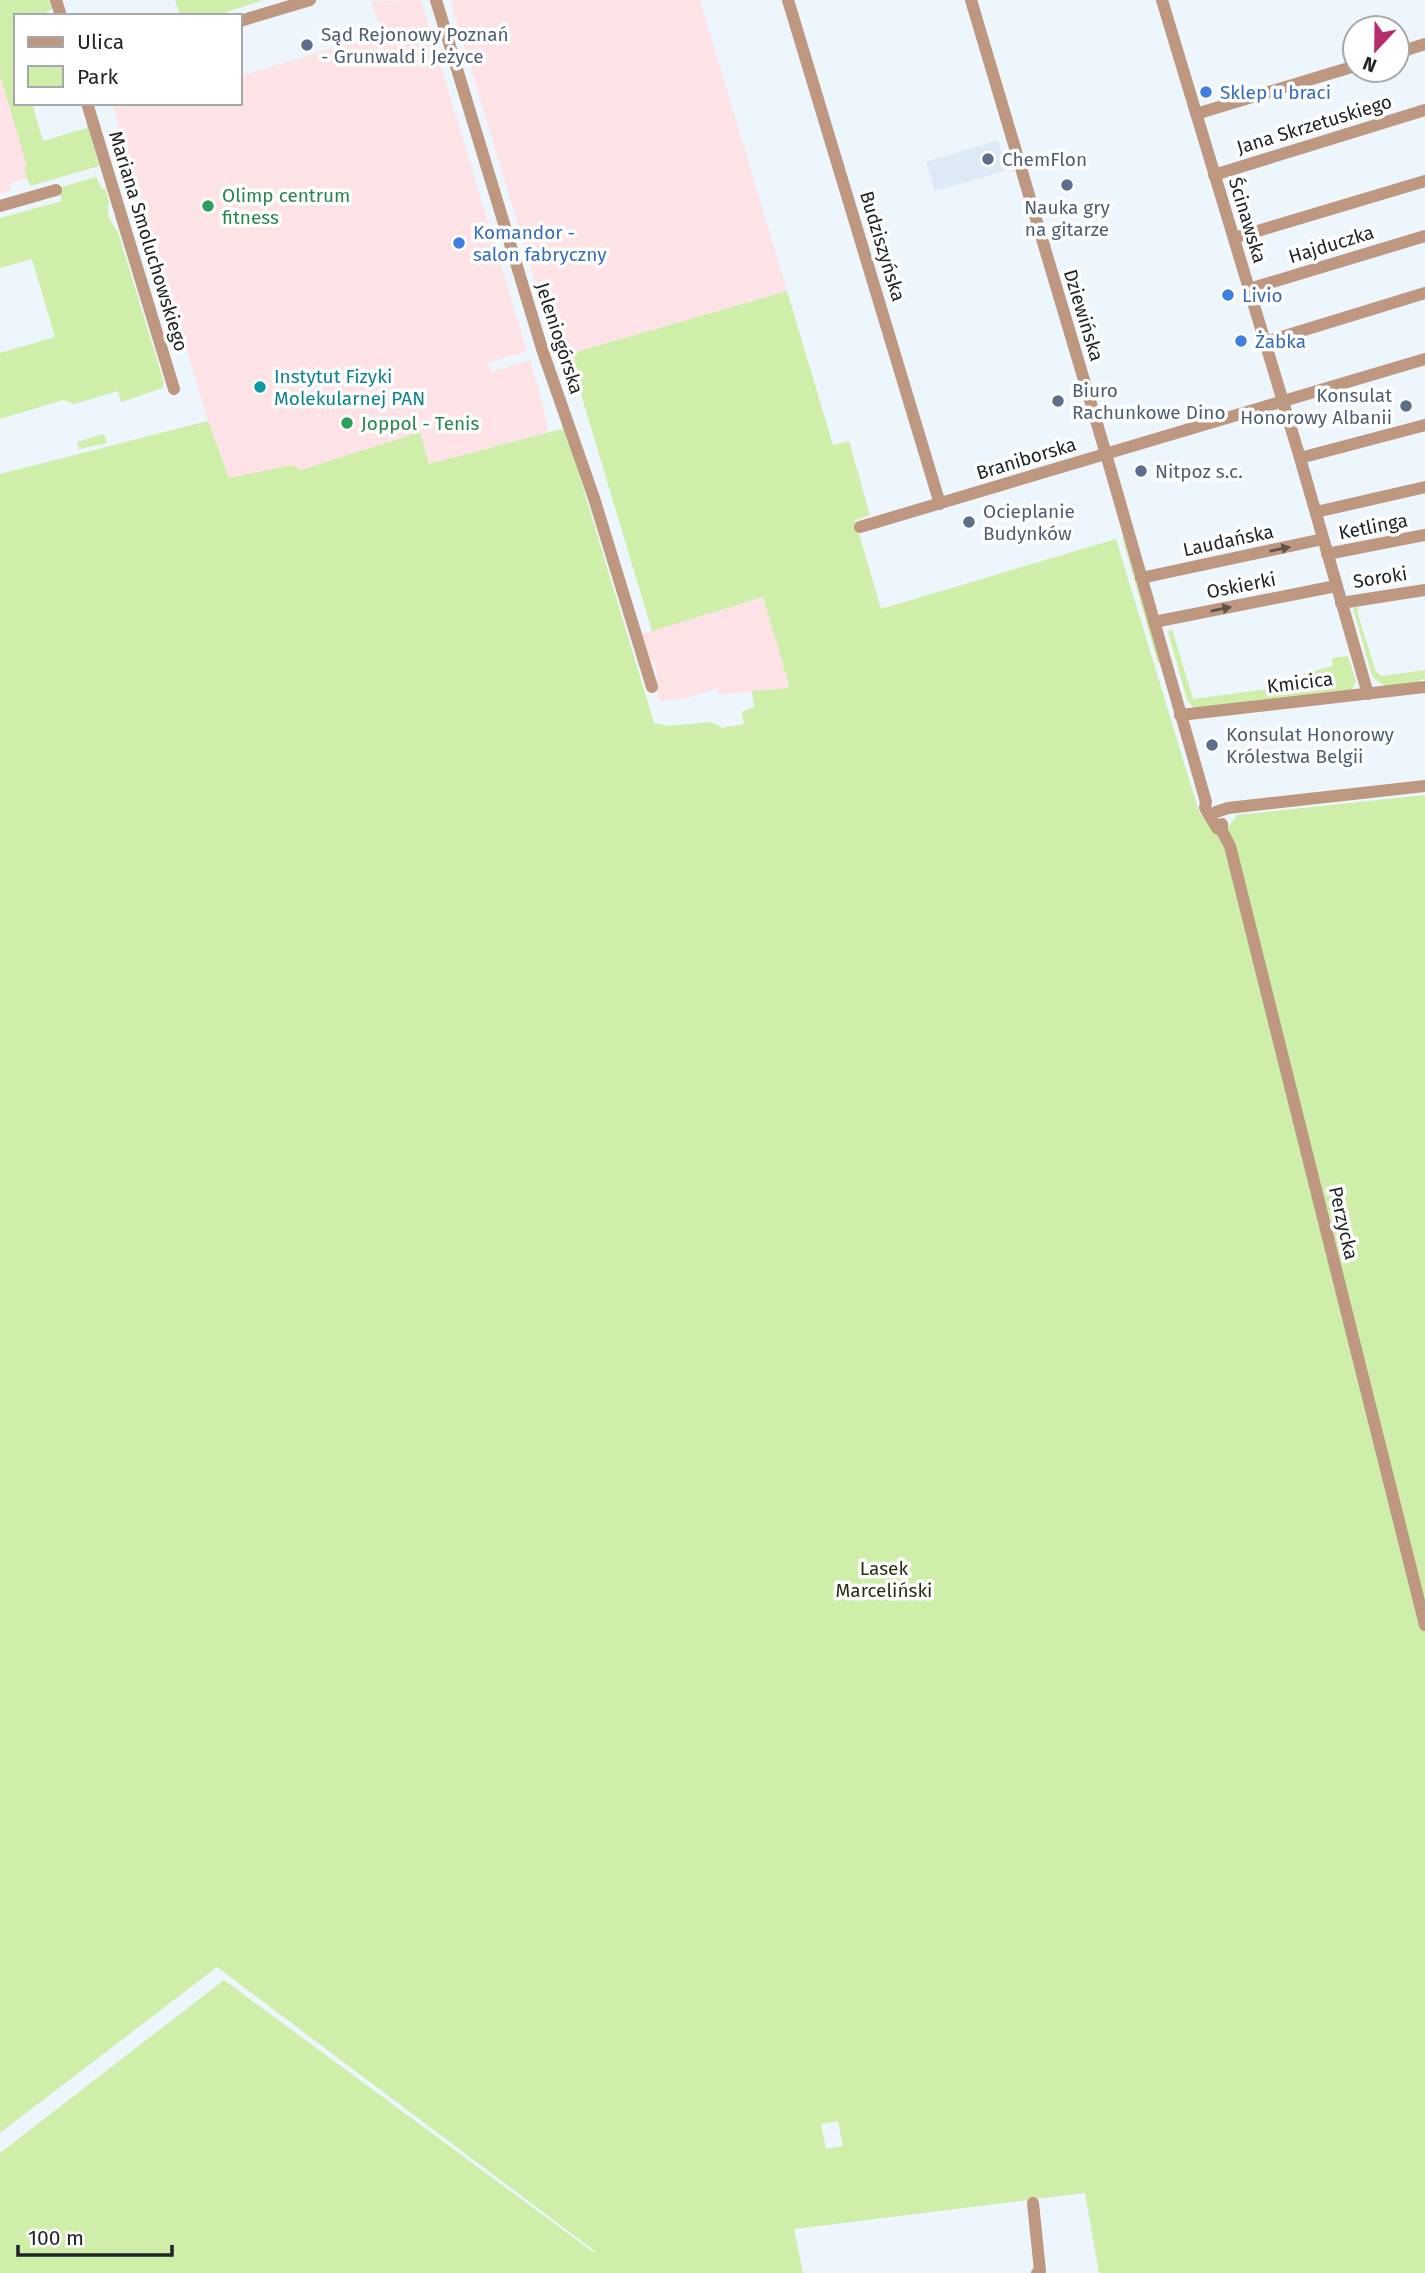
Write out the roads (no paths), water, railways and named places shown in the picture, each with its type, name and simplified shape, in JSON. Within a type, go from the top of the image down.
[{"type":"street","points":[[242,21],[310,0]]},
{"type":"street","name":"Jeleniogórska","points":[[436,0],[543,352],[594,498],[652,687]]},
{"type":"street","name":"Budziszyńska","points":[[788,0],[940,504]]},
{"type":"street","name":"Dziewińska","points":[[971,0],[1106,454],[1206,802],[1205,808],[1217,828],[1222,831],[1223,825],[1216,812],[1211,804],[1206,802]]},
{"type":"street","name":"Ścinawska","points":[[1162,0],[1368,694]]},
{"type":"street","points":[[1196,114],[1341,70]]},
{"type":"street","name":"Mariana Smoluchowskiego","points":[[88,105],[174,389]]},
{"type":"street","name":"Jana Skrzetuskiego","points":[[1214,175],[1425,110]]},
{"type":"street","points":[[1234,238],[1425,181]]},
{"type":"street","points":[[0,206],[56,190]]},
{"type":"street","name":"Hajduczka","points":[[1249,289],[1425,236]]},
{"type":"street","points":[[1265,342],[1425,293]]},
{"type":"street","name":"Braniborska","points":[[860,527],[1425,359]]},
{"type":"street","points":[[1300,458],[1425,425]]},
{"type":"street","points":[[1316,512],[1425,487]]},
{"type":"street","name":"Ketlinga","points":[[1327,554],[1425,535]]},
{"type":"street","name":"Laudańska","points":[[1141,579],[1323,539]]},
{"type":"street","name":"Oskierki","points":[[1154,622],[1336,586]]},
{"type":"street","name":"Soroki","points":[[1341,603],[1425,590]]},
{"type":"street","name":"Kmicica","points":[[1180,715],[1425,687]]},
{"type":"street","points":[[1216,812],[1228,808],[1425,786]]},
{"type":"street","name":"Perzycka","points":[[1222,831],[1230,846],[1292,1088],[1336,1275],[1425,1625]]},
{"type":"street","points":[[1033,2203],[1040,2271],[1037,2273]]},
{"type":"place","name":"Sąd Rejonowy Poznań - Grunwald i Jeżyce","points":[[307,45]]},
{"type":"place","name":"Sklep u braci","points":[[1206,92]]},
{"type":"place","name":"ChemFlon","points":[[988,159]]},
{"type":"place","name":"Nauka gry na gitarze","points":[[1067,185]]},
{"type":"place","name":"Olimp centrum fitness","points":[[208,206]]},
{"type":"place","name":"Komandor - salon fabryczny","points":[[459,243]]},
{"type":"place","name":"Livio","points":[[1228,295]]},
{"type":"place","name":"Żabka","points":[[1241,341]]},
{"type":"place","name":"Instytut Fizyki Molekularnej PAN","points":[[260,387]]},
{"type":"place","name":"Biuro Rachunkowe Dino","points":[[1058,401]]},
{"type":"place","name":"Konsulat Honorowy Albanii","points":[[1406,406]]},
{"type":"place","name":"Joppol - Tenis","points":[[347,423]]},
{"type":"place","name":"Nitpoz s.c.","points":[[1141,471]]},
{"type":"place","name":"Ocieplanie Budynków","points":[[969,522]]},
{"type":"place","name":"Konsulat Honorowy Królestwa Belgii","points":[[1212,745]]},
{"type":"park label","name":"Lasek Marceliński","points":[[884,1579]]}]
